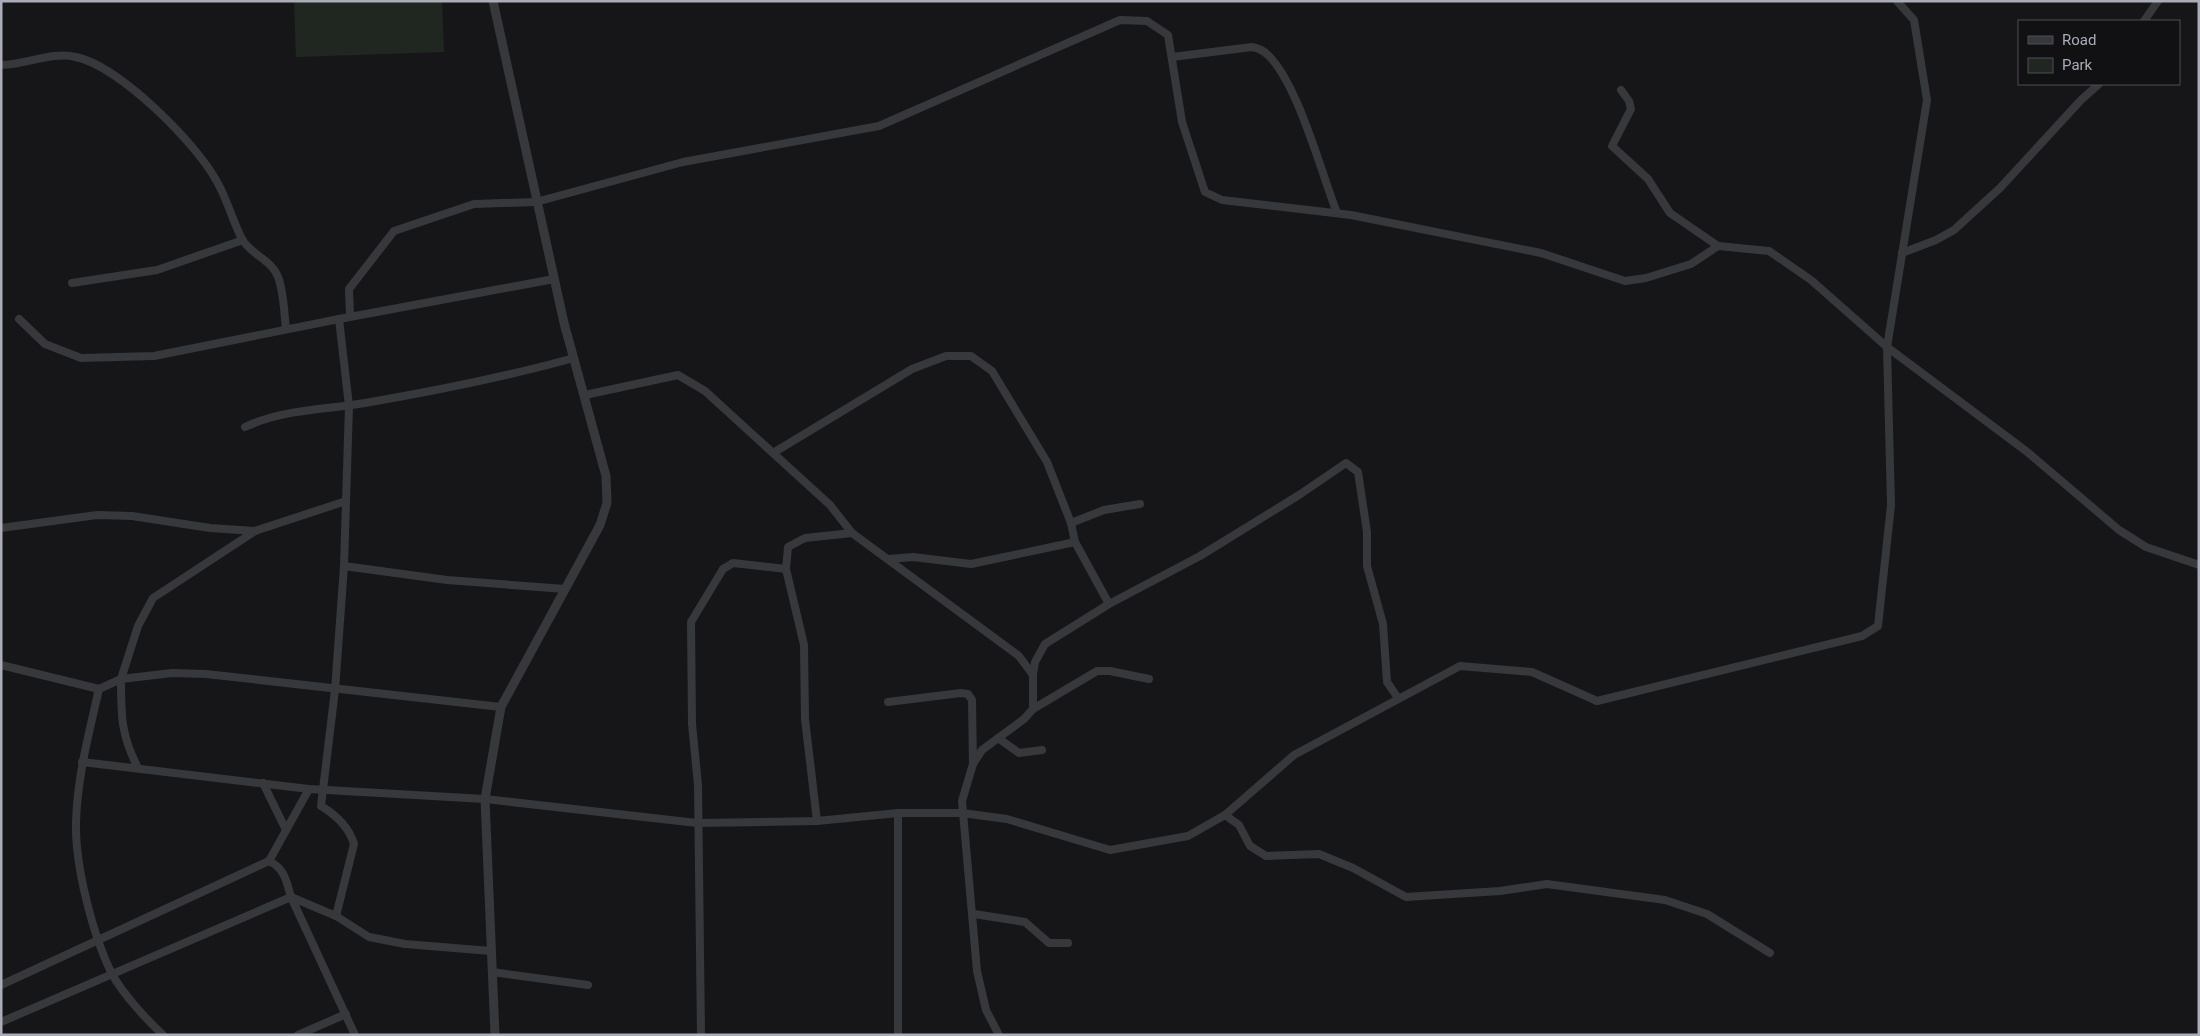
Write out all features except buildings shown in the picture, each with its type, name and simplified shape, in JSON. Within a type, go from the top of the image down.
[{"type":"street","points":[[493,1],[554,279],[606,476],[607,503],[600,525],[502,707],[485,799],[495,1035]]},
{"type":"street","points":[[82,762],[309,789],[323,788],[485,799],[697,823],[817,821],[898,813],[962,813],[1007,819],[1110,850],[1188,836],[1225,815],[1294,755],[1460,666],[1532,672],[1597,701],[1862,636],[1878,626],[1891,504],[1887,347],[1927,100],[1914,20],[1897,1]]},
{"type":"street","points":[[2145,20],[2158,1]]},
{"type":"street","points":[[350,316],[349,289],[394,231],[474,204],[536,202],[683,162],[879,126],[1120,20],[1147,21],[1168,35],[1182,122],[1205,192],[1222,200],[1337,213],[1541,252],[1625,281],[1646,278],[1691,264],[1718,246]]},
{"type":"street","points":[[1172,57],[1252,47],[1261,49],[1269,56],[1284,78],[1302,115],[1337,213]]},
{"type":"street","points":[[1,65],[62,56],[75,56],[110,71],[126,82],[174,128],[208,166],[228,203],[243,240],[278,275],[286,330]]},
{"type":"street","points":[[1902,253],[1936,240],[1954,230],[2000,188],[2081,100],[2098,85]]},
{"type":"street","points":[[1621,90],[1629,100],[1631,109],[1612,146],[1648,179],[1670,213],[1718,246],[1769,251],[1811,280],[1887,347],[2026,451],[2119,530],[2146,547],[2199,565]]},
{"type":"street","points":[[72,283],[156,270],[243,240]]},
{"type":"street","points":[[19,318],[45,344],[80,358],[154,356],[339,318],[554,279]]},
{"type":"street","points":[[336,916],[354,844],[351,833],[344,824],[321,806],[335,690],[344,566],[349,406],[339,318]]},
{"type":"street","points":[[773,453],[912,368],[946,356],[971,356],[992,371],[1047,462],[1071,523],[1075,542],[1109,604]]},
{"type":"street","points":[[245,426],[286,412],[349,406],[497,378],[574,358]]},
{"type":"street","points":[[585,395],[678,375],[705,391],[830,505],[852,533],[1019,656],[1033,676]]},
{"type":"street","points":[[1033,708],[1035,662],[1046,644],[1109,604],[1200,556],[1299,495],[1346,463],[1358,472],[1367,532],[1367,566],[1383,624],[1387,682],[1398,698]]},
{"type":"street","points":[[138,768],[125,739],[121,708],[121,679],[138,626],[153,598],[255,531],[346,501]]},
{"type":"street","points":[[1071,523],[1104,510],[1140,504]]},
{"type":"street","points":[[1,528],[97,515],[123,516],[210,528],[255,531]]},
{"type":"street","points":[[817,821],[805,719],[804,646],[786,569],[788,547],[806,538],[852,533]]},
{"type":"street","points":[[888,559],[913,557],[971,564],[1075,542]]},
{"type":"street","points":[[701,1035],[698,785],[692,724],[691,622],[723,569],[733,563],[786,569]]},
{"type":"street","points":[[344,566],[447,580],[565,589]]},
{"type":"street","points":[[1,665],[99,689],[121,679],[172,673],[206,674],[335,690],[502,707]]},
{"type":"street","points":[[999,1035],[986,1010],[977,971],[974,914],[962,813],[962,801],[973,764],[982,750],[1024,719],[1033,708],[1097,671],[1110,671],[1149,679]]},
{"type":"street","points":[[99,689],[82,762],[76,824],[82,880],[99,940],[113,974],[149,1022],[163,1035]]},
{"type":"street","points":[[888,702],[961,692],[968,694],[972,700],[973,764]]},
{"type":"street","points":[[998,738],[1019,753],[1028,754],[1042,750]]},
{"type":"street","points":[[263,783],[286,830]]},
{"type":"street","points":[[1,985],[269,861],[309,789]]},
{"type":"street","points":[[898,813],[898,1035]]},
{"type":"street","points":[[1225,815],[1239,825],[1250,846],[1266,856],[1319,854],[1353,868],[1406,897],[1500,891],[1547,884],[1665,900],[1707,914],[1770,953]]},
{"type":"street","points":[[269,861],[280,866],[285,874],[291,896],[355,1035]]},
{"type":"street","points":[[1,1022],[291,896],[336,916],[369,937],[405,944],[491,951]]},
{"type":"street","points":[[974,914],[1025,922],[1049,943],[1068,943]]},
{"type":"street","points":[[492,972],[588,985]]},
{"type":"street","points":[[298,1035],[346,1014]]},
{"type":"green space","points":[[294,1],[442,1],[444,52],[296,57]]}]
